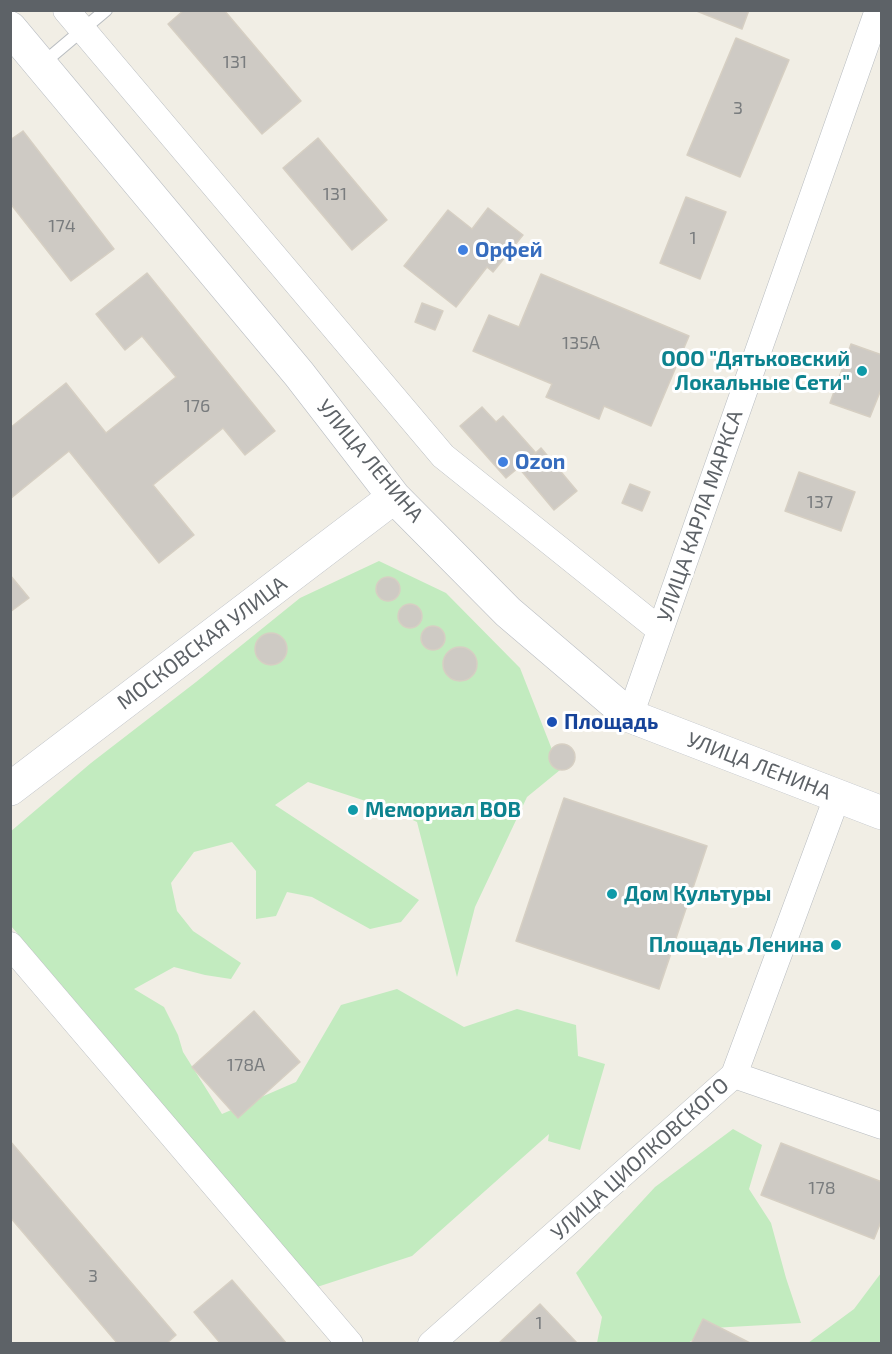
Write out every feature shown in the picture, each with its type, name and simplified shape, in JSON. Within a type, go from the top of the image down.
[{"type":"main road","name":"УЛИЦА ЛЕНИНА","points":[[10,28],[298,374],[394,497],[508,612],[630,716],[882,813]]},
{"type":"main road","name":"МОСКОВСКАЯ УЛИЦА","points":[[10,789],[394,497]]},
{"type":"street","points":[[66,10],[443,456],[660,630]]},
{"type":"street","name":"УЛИЦА КАРЛА МАРКСА","points":[[630,716],[878,10]]},
{"type":"street","name":"УЛИЦА ЦИОЛКОВСКОГО","points":[[431,1344],[734,1075],[837,797]]},
{"type":"street","points":[[10,945],[350,1344]]},
{"type":"street","points":[[734,1075],[882,1126]]},
{"type":"lane","points":[[41,65],[106,10]]},
{"type":"green space","points":[[379,561],[446,593],[520,668],[560,770],[527,797],[475,907],[457,977],[417,822],[387,808],[308,782],[275,805],[419,900],[401,922],[370,929],[312,897],[287,892],[276,916],[256,919],[256,871],[232,842],[194,852],[171,883],[177,911],[193,931],[241,963],[231,979],[174,967],[134,989],[164,1007],[178,1035],[183,1052],[222,1114],[296,1082],[341,1005],[397,989],[464,1027],[517,1009],[576,1025],[578,1056],[605,1064],[580,1150],[548,1141],[549,1134],[412,1256],[317,1287],[11,926],[10,832],[91,763],[300,598]]},
{"type":"green space","points":[[733,1129],[762,1145],[749,1189],[771,1223],[801,1323],[712,1328],[688,1343],[597,1343],[602,1317],[576,1273],[655,1187]]},
{"type":"green space","points":[[881,1273],[881,1343],[808,1343],[854,1309]]},
{"type":"building","points":[[184,10],[224,10],[301,101],[262,134],[168,24]]},
{"type":"building","points":[[694,10],[749,10],[742,29]]},
{"type":"building","points":[[736,38],[789,60],[740,177],[687,155]]},
{"type":"building","points":[[23,131],[114,249],[71,281],[10,203],[10,140]]},
{"type":"building","points":[[318,138],[387,220],[352,250],[283,168]]},
{"type":"building","points":[[686,197],[726,212],[700,279],[660,263]]},
{"type":"building","name":"Орфей","points":[[488,208],[523,235],[493,272],[487,267],[456,307],[404,266],[448,210],[472,229]]},
{"type":"building","points":[[147,273],[275,431],[245,455],[223,428],[153,485],[194,535],[159,563],[69,451],[10,499],[10,428],[66,383],[106,433],[176,377],[142,336],[125,350],[96,314]]},
{"type":"building","points":[[541,274],[689,336],[651,426],[604,406],[599,419],[546,397],[552,384],[473,351],[489,315],[519,327]]},
{"type":"building","points":[[422,303],[443,311],[435,330],[415,322]]},
{"type":"building","name":"ООО \"Дятьковский Локальные Сети\"","points":[[851,344],[882,355],[882,387],[870,417],[830,403]]},
{"type":"building","points":[[482,407],[496,422],[503,416],[536,453],[506,478],[460,426]]},
{"type":"building","points":[[541,448],[577,491],[554,510],[519,468]]},
{"type":"building","points":[[799,472],[855,492],[841,531],[785,511]]},
{"type":"building","points":[[630,484],[650,492],[642,511],[622,503]]},
{"type":"building","points":[[10,575],[29,598],[10,612]]},
{"type":"building","points":[[388,577],[397,580],[400,589],[397,598],[388,601],[379,598],[376,589],[379,580]]},
{"type":"building","points":[[410,604],[419,607],[422,616],[419,625],[410,628],[401,625],[398,616],[401,607]]},
{"type":"building","points":[[433,626],[442,629],[445,638],[442,647],[433,650],[424,647],[421,638],[424,629]]},
{"type":"building","points":[[271,633],[282,638],[287,649],[282,660],[271,665],[260,660],[255,649],[260,638]]},
{"type":"building","points":[[460,647],[472,652],[477,664],[472,676],[460,681],[448,676],[443,664],[448,652]]},
{"type":"building","points":[[562,744],[571,748],[575,757],[571,766],[562,770],[553,766],[549,757],[553,748]]},
{"type":"building","name":"Дом Культуры","points":[[564,798],[707,846],[659,989],[516,941]]},
{"type":"building","points":[[254,1011],[300,1062],[238,1118],[192,1067]]},
{"type":"building","points":[[10,1141],[176,1335],[166,1344],[118,1344],[10,1217]]},
{"type":"building","points":[[781,1143],[882,1182],[882,1219],[874,1239],[761,1195]]},
{"type":"building","points":[[232,1280],[287,1344],[221,1344],[194,1312]]},
{"type":"building","points":[[540,1304],[577,1343],[498,1344]]},
{"type":"building","points":[[703,1319],[752,1344],[691,1344]]},
{"type":"place","name":"Орфей","points":[[463,250]]},
{"type":"place","name":"ООО \"Дятьковский Локальные Сети\"","points":[[862,371]]},
{"type":"place","name":"Ozon","points":[[503,462]]},
{"type":"place","name":"Площадь","points":[[552,722]]},
{"type":"place","name":"Мемориал ВОВ","points":[[353,810]]},
{"type":"place","name":"Дом Культуры","points":[[612,894]]},
{"type":"place","name":"Площадь Ленина","points":[[836,945]]}]
